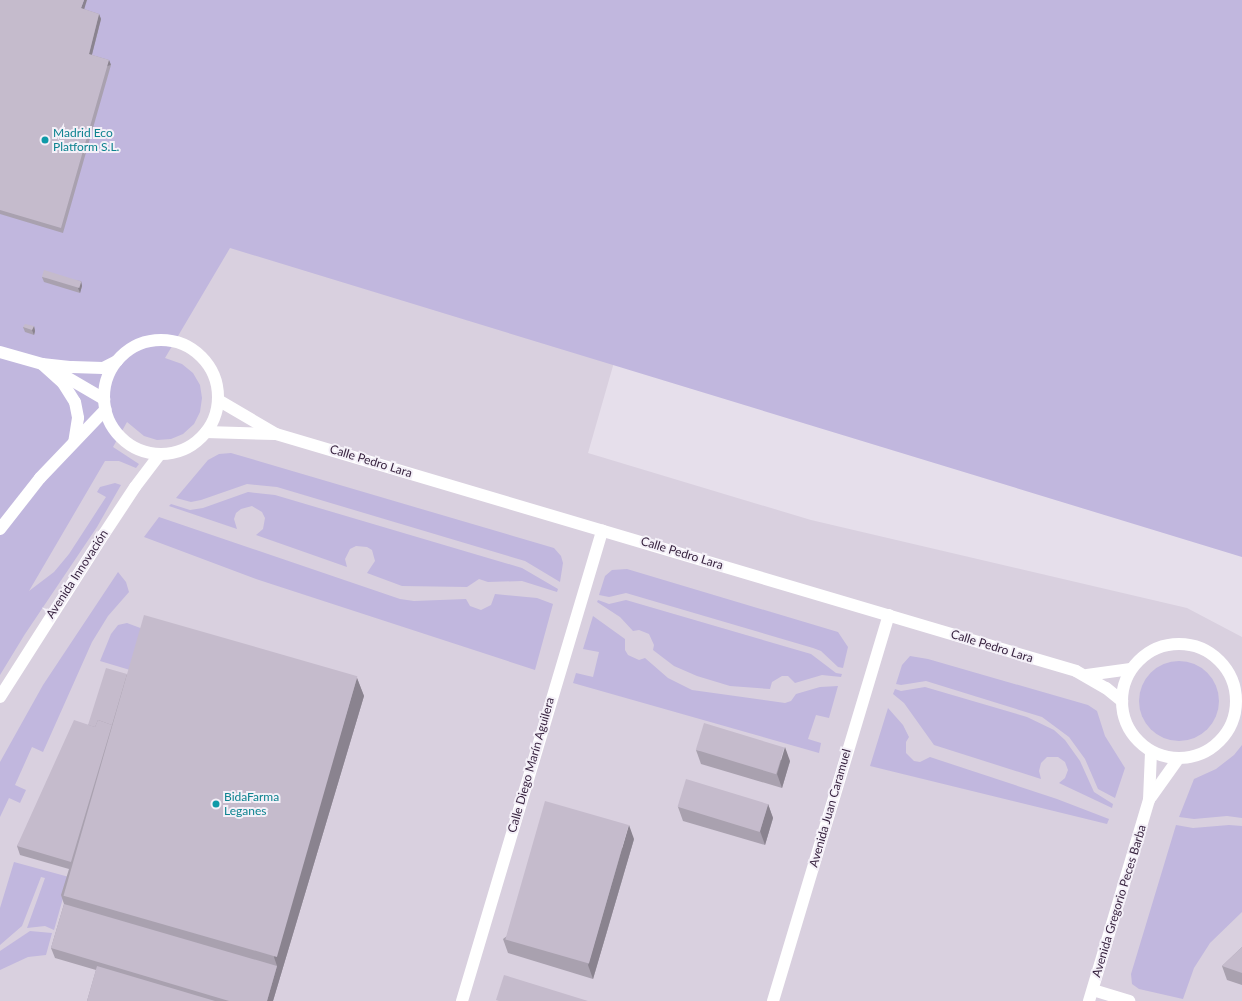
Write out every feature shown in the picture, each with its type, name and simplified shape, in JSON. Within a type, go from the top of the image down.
[{"type":"street","points":[[0,352],[42,364],[103,368],[121,358],[139,345],[150,342],[167,341],[183,345],[193,350],[209,366],[217,387],[218,400],[215,416],[206,432],[188,447],[178,452],[160,454],[147,453],[125,441],[116,432],[105,404],[108,377],[121,358]]},
{"type":"street","points":[[42,364],[105,404]]},
{"type":"street","points":[[42,364],[63,382],[75,402],[78,418],[74,442]]},
{"type":"street","name":"Calle Pedro Lara","points":[[218,400],[276,434],[1087,675],[1122,701]]},
{"type":"street","points":[[0,529],[24,496],[74,442],[105,404]]},
{"type":"street","name":"Calle Pedro Lara","points":[[206,432],[276,434]]},
{"type":"street","name":"Avenida Innovación","points":[[0,697],[104,534],[135,487],[160,454]]},
{"type":"street","name":"Calle Diego Marín Aguilera","points":[[462,1001],[602,530]]},
{"type":"street","name":"Avenida Juan Caramuel","points":[[773,1001],[889,615]]},
{"type":"street","points":[[1175,643],[1192,644],[1208,651],[1222,662],[1231,677],[1236,694],[1235,706],[1229,728],[1217,743],[1201,753],[1178,759],[1163,758],[1151,752],[1129,729],[1122,701],[1131,669],[1143,656],[1158,647],[1175,643]]},
{"type":"street","name":"Calle Pedro Lara","points":[[1087,675],[1131,669]]},
{"type":"street","name":"Avenida Gregorio Peces Barba","points":[[1091,995],[1149,800],[1151,752]]},
{"type":"street","name":"Avenida Gregorio Peces Barba","points":[[1149,800],[1178,759]]},
{"type":"street","points":[[1091,995],[1129,1001]]},
{"type":"shaded area","points":[[0,0],[718,0],[588,453],[811,520],[1187,608],[1242,637],[1242,1001],[0,1001]]},
{"type":"shaded area","points":[[0,0],[1242,0],[1242,557],[230,248],[165,358],[182,364],[193,373],[200,385],[202,398],[200,412],[194,424],[183,434],[171,439],[157,440],[144,436],[127,422],[113,447],[139,464],[136,468],[119,461],[105,461],[29,591],[54,572],[69,554],[106,497],[97,492],[100,487],[115,483],[121,485],[97,527],[25,634],[0,675]]},
{"type":"shaded area","points":[[231,453],[554,548],[561,556],[563,563],[560,582],[525,561],[277,487],[247,484],[191,502],[176,498],[208,460],[219,454]]},
{"type":"shaded area","points":[[248,492],[275,495],[522,568],[558,589],[557,592],[522,581],[488,582],[479,579],[467,587],[402,586],[367,573],[375,561],[372,550],[367,547],[356,546],[350,549],[345,559],[347,567],[256,535],[263,529],[265,518],[262,512],[252,506],[241,509],[236,513],[234,519],[237,529],[169,506],[171,504],[190,510],[203,508]]},
{"type":"shaded area","points":[[159,517],[400,599],[414,601],[466,599],[470,606],[481,610],[491,605],[495,594],[537,598],[553,604],[535,670],[259,580],[144,537]]},
{"type":"shaded area","points":[[627,569],[838,632],[848,647],[843,668],[838,667],[821,651],[813,648],[626,593],[609,597],[599,595],[605,576],[612,570]]},
{"type":"shaded area","points":[[118,572],[126,582],[129,592],[108,616],[92,642],[43,752],[32,747],[15,785],[26,790],[20,803],[9,798],[0,817],[0,762],[43,685]]},
{"type":"shaded area","points":[[598,600],[609,604],[626,600],[811,654],[836,673],[842,674],[841,677],[822,675],[795,683],[788,676],[782,676],[772,682],[770,689],[730,686],[697,676],[674,666],[653,650],[654,645],[649,634],[639,630],[633,631],[620,617],[597,602]]},
{"type":"shaded area","points":[[593,616],[625,639],[625,650],[628,655],[639,660],[645,658],[668,678],[692,690],[785,703],[791,701],[796,694],[820,687],[838,686],[829,718],[816,715],[808,739],[821,743],[819,753],[573,683],[576,673],[593,677],[599,652],[583,649]]},
{"type":"shaded area","points":[[127,623],[143,629],[130,670],[100,661],[111,634],[118,625]]},
{"type":"shaded area","points":[[910,656],[928,659],[1088,705],[1097,711],[1105,736],[1125,768],[1115,798],[1098,789],[1085,759],[1069,737],[1042,717],[926,681],[901,685],[896,684],[902,665]]},
{"type":"shaded area","points":[[1179,661],[1194,664],[1207,673],[1216,686],[1219,701],[1216,716],[1207,729],[1194,738],[1179,741],[1164,738],[1151,729],[1142,716],[1139,701],[1142,686],[1151,673],[1164,664]]},
{"type":"shaded area","points":[[925,687],[1027,717],[1054,730],[1065,740],[1080,761],[1094,792],[1113,804],[1112,808],[1059,783],[1065,778],[1068,770],[1065,762],[1058,757],[1047,757],[1041,763],[1039,771],[1041,779],[934,745],[904,703],[893,694],[895,689],[901,691]]},
{"type":"shaded area","points":[[888,708],[903,725],[909,737],[906,742],[906,753],[914,761],[920,762],[930,757],[1057,799],[1109,819],[1107,824],[870,766]]},
{"type":"shaded area","points":[[1242,745],[1242,818],[1227,816],[1194,819],[1179,817],[1194,779],[1216,769],[1234,755]]},
{"type":"shaded area","points":[[1176,825],[1193,828],[1229,825],[1242,826],[1242,912],[1210,943],[1194,968],[1183,999],[1139,989],[1132,984],[1131,974]]},
{"type":"shaded area","points":[[14,862],[69,877],[54,930],[45,926],[27,928],[45,878],[41,877],[22,926],[0,945],[0,908]]},
{"type":"shaded area","points":[[30,931],[52,933],[46,955],[28,957],[0,970],[0,951]]},
{"type":"building","name":"Madrid Eco Platform S.L.","points":[[0,0],[84,0],[81,8],[99,14],[89,54],[109,60],[61,228],[0,210]]},
{"type":"building","points":[[44,270],[81,281],[79,288],[42,277]]},
{"type":"building","points":[[25,324],[34,326],[32,330],[23,327]]},
{"type":"building","name":"BidaFarma Leganes","points":[[144,615],[357,676],[277,957],[64,896]]},
{"type":"building","points":[[106,668],[127,674],[112,725],[98,720],[95,727],[88,725]]},
{"type":"building","points":[[74,720],[95,727],[98,720],[112,725],[71,862],[17,846]]},
{"type":"building","points":[[704,723],[784,748],[776,774],[696,750]]},
{"type":"building","points":[[686,779],[768,804],[760,832],[678,807]]},
{"type":"building","points":[[545,801],[629,825],[589,963],[505,939]]},
{"type":"building","points":[[64,904],[277,966],[267,1001],[229,1001],[51,948]]},
{"type":"building","points":[[1242,947],[1242,973],[1222,966]]},
{"type":"building","points":[[97,966],[215,1001],[87,1001]]},
{"type":"building","points":[[504,975],[588,1001],[499,1001],[496,1000]]},
{"type":"place","name":"Madrid Eco Platform S.L.","points":[[45,140]]},
{"type":"place","name":"BidaFarma Leganes","points":[[216,804]]}]
